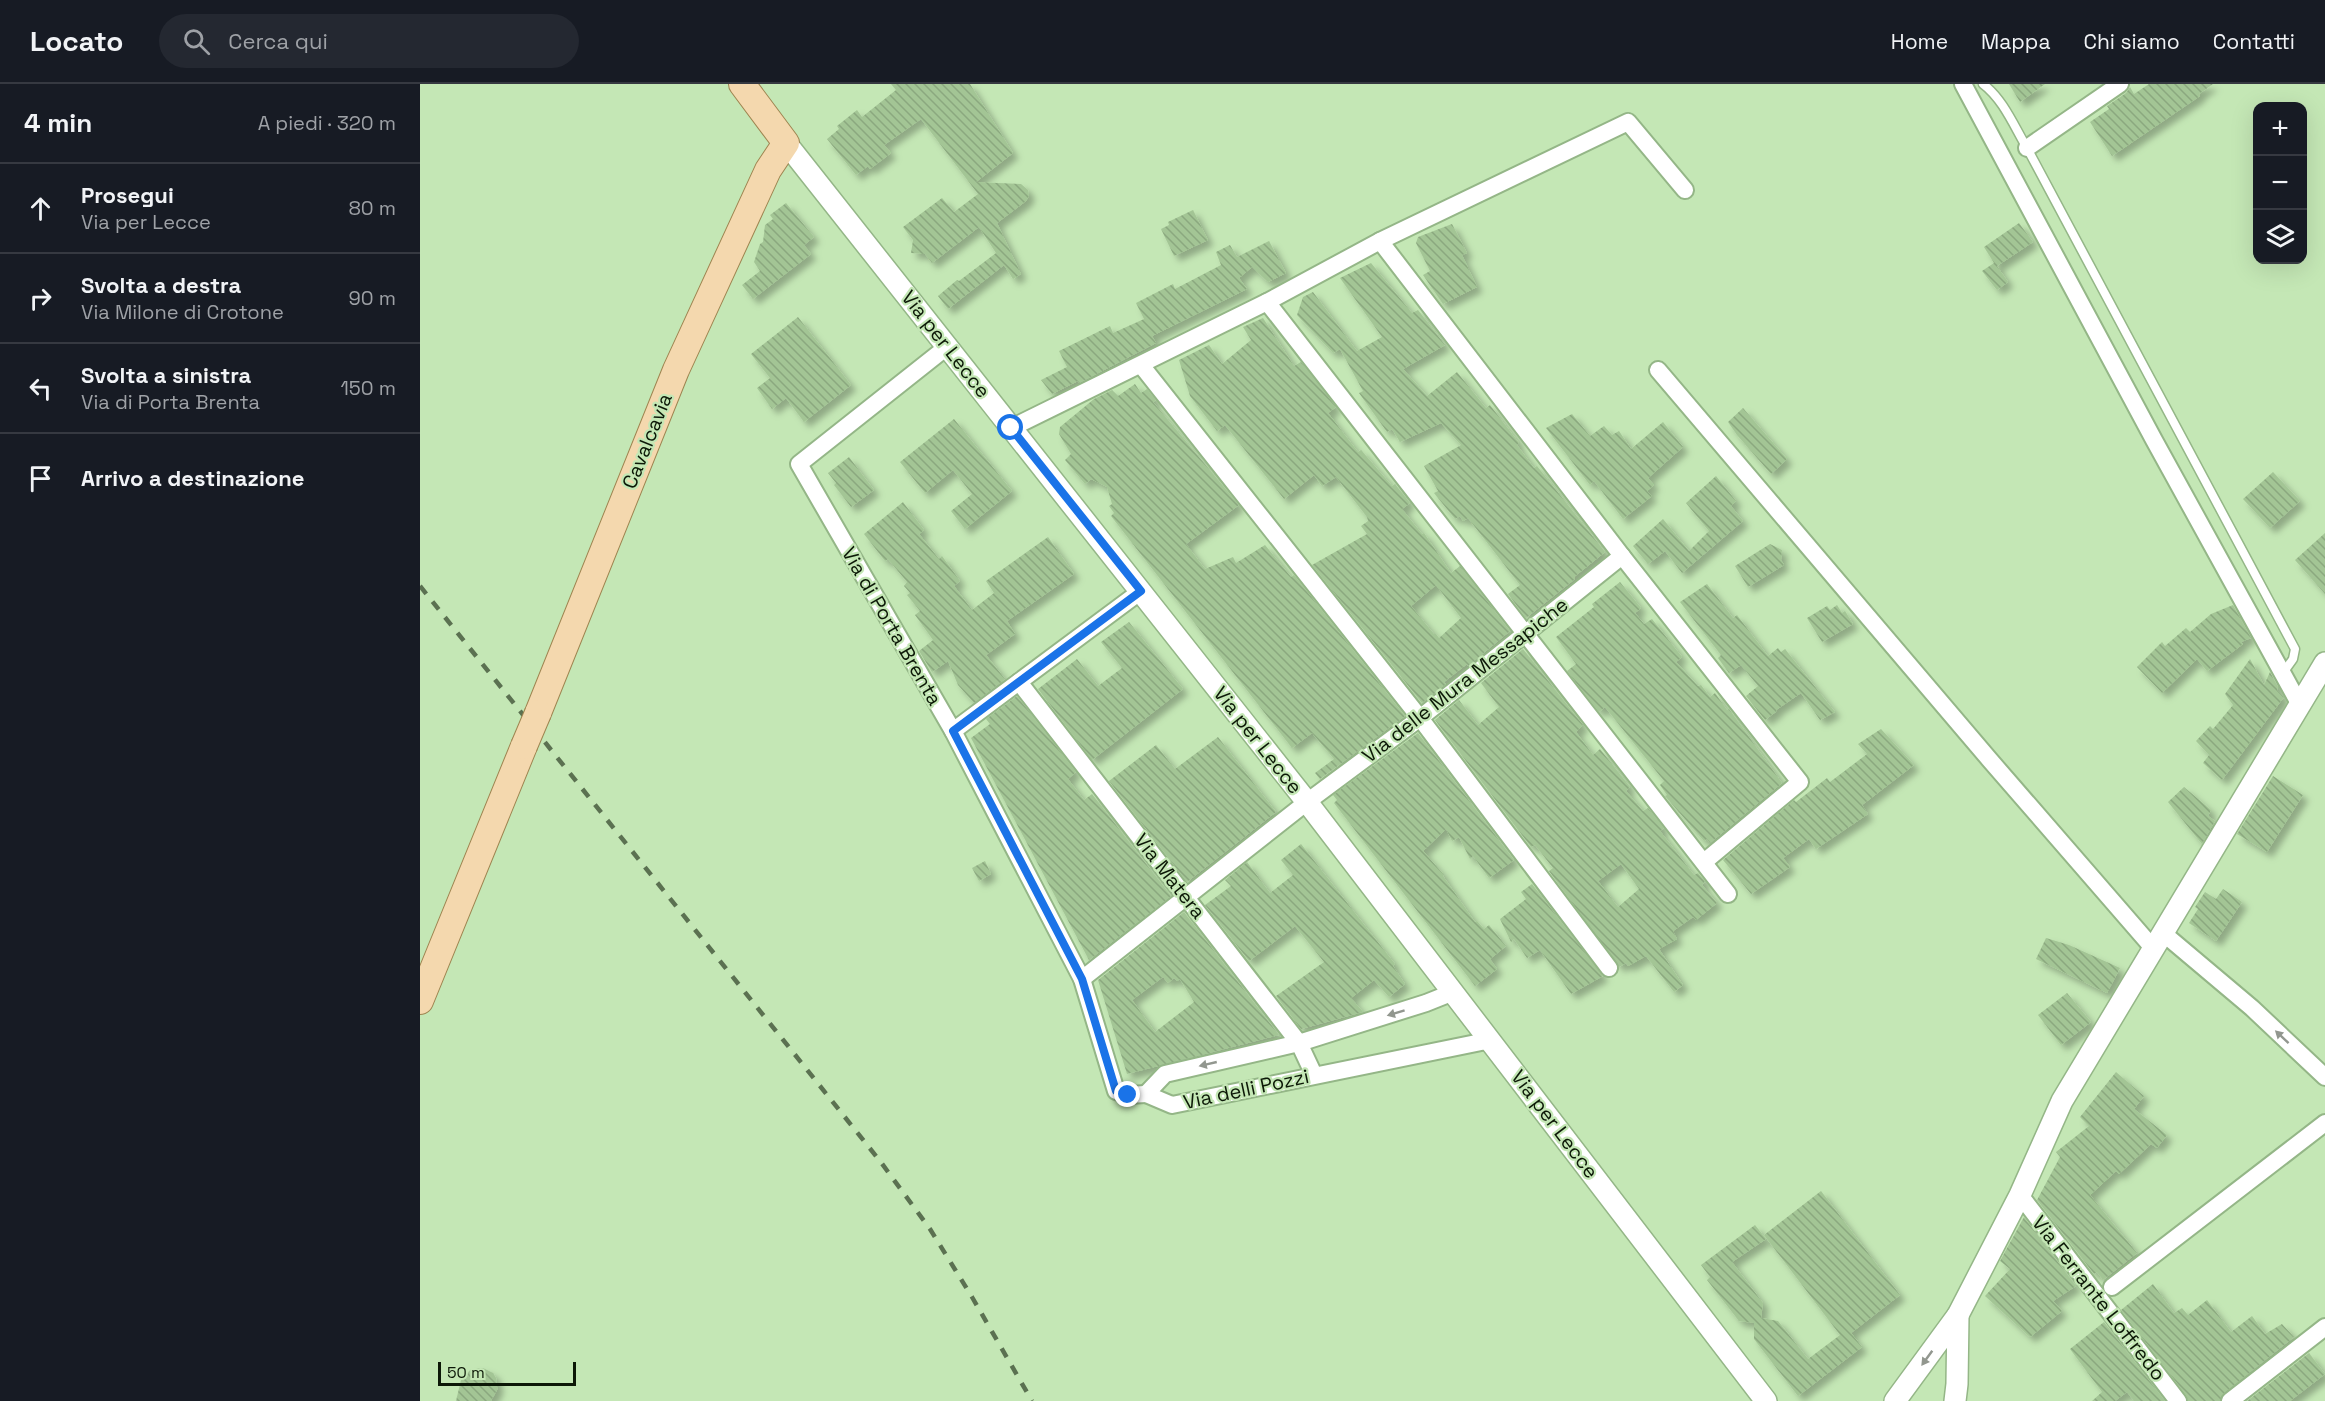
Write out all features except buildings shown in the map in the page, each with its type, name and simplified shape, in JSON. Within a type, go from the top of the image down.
[{"type":"main road","name":"Via per Lecce","points":[[742,84],[786,143]]},
{"type":"main road","name":"Cavalcavia","points":[[420,1001],[676,370],[768,170],[786,143]]},
{"type":"street","points":[[1963,84],[2148,429],[2300,705]]},
{"type":"street","points":[[2027,148],[2120,84]]},
{"type":"street","points":[[1011,428],[1267,302],[1380,241],[1628,122],[1685,190]]},
{"type":"street","name":"Via per Lecce","points":[[786,143],[1306,802],[1766,1401]]},
{"type":"street","points":[[1380,241],[1622,556],[1800,782],[1704,862]]},
{"type":"street","points":[[1267,302],[1728,894]]},
{"type":"street","name":"Via di Porta Brenta","points":[[948,346],[799,464],[953,731],[1082,979],[1116,1091],[1128,1095],[1146,1094]]},
{"type":"street","points":[[1141,365],[1420,718],[1609,968]]},
{"type":"street","points":[[1658,370],[1989,759],[2158,940],[2252,1008],[2325,1077]]},
{"type":"street","name":"Via delle Mura Messapiche","points":[[1082,979],[1306,802],[1420,718],[1622,556]]},
{"type":"street","points":[[953,731],[1141,591]]},
{"type":"street","points":[[1895,1401],[1958,1315],[2020,1196],[2062,1101],[2325,663]]},
{"type":"street","name":"Via Matera","points":[[1019,682],[1299,1042],[1314,1075]]},
{"type":"street","name":"Via delli Pozzi","points":[[1451,993],[1411,1008],[1299,1042],[1165,1074],[1146,1094],[1172,1105],[1491,1040]]},
{"type":"street","points":[[2112,1287],[2325,1123]]},
{"type":"street","name":"Via Ferrante Loffredo","points":[[2020,1196],[2178,1401]]},
{"type":"street","points":[[1955,1401],[1958,1315]]},
{"type":"street","points":[[2230,1401],[2325,1327]]},
{"type":"lane","points":[[1983,84],[1991,90],[2004,107],[2027,148],[2295,649],[2293,659],[2283,674]]},
{"type":"railway","points":[[420,586],[880,1161],[930,1229],[1032,1401]]},
{"type":"route","points":[[1011,428],[1141,591],[953,731],[1082,979],[1116,1091],[1128,1095]]}]
